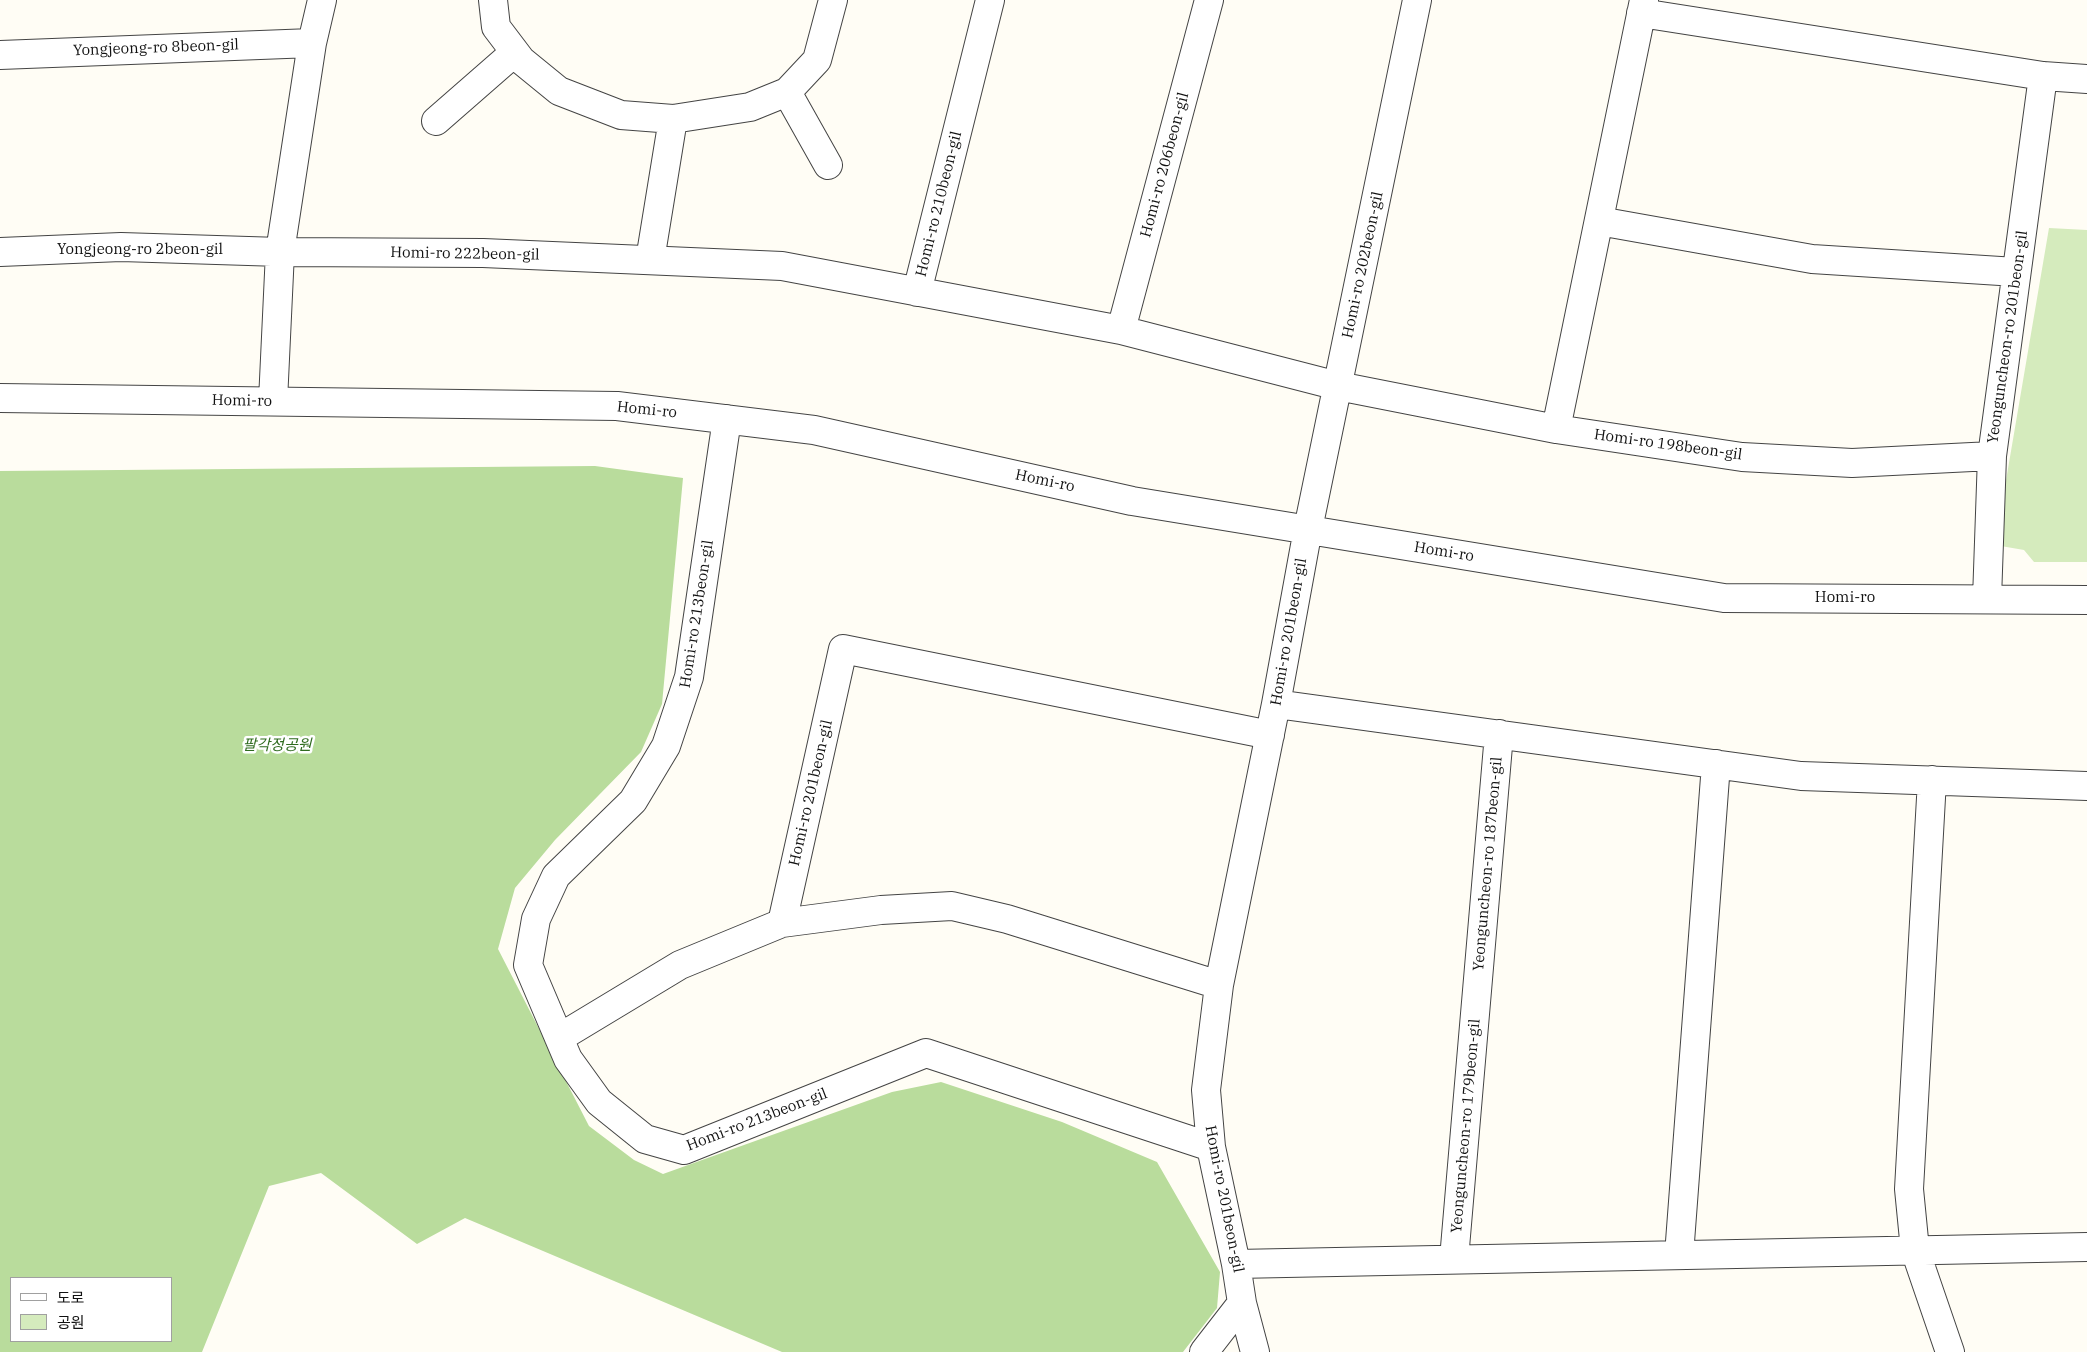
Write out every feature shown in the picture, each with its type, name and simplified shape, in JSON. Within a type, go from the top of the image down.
[{"type":"street","points":[[273,401],[280,252],[312,44],[322,0]]},
{"type":"street","points":[[493,0],[496,28],[521,60],[558,91],[621,115],[673,119],[750,108],[787,92],[817,60],[833,0]]},
{"type":"street","name":"Homi-ro 210beon-gil","points":[[650,260],[782,266],[917,292],[990,0]]},
{"type":"street","name":"Homi-ro 206beon-gil","points":[[1122,330],[1209,0]]},
{"type":"street","name":"Homi-ro 202beon-gil","points":[[1308,530],[1417,0]]},
{"type":"street","points":[[1556,429],[1642,7],[2043,76],[2087,79]]},
{"type":"street","name":"Yongjeong-ro 8beon-gil","points":[[0,55],[312,44]]},
{"type":"street","points":[[436,120],[515,52]]},
{"type":"street","name":"Yeonguncheon-ro 201beon-gil","points":[[1987,599],[1992,456],[2043,76]]},
{"type":"street","points":[[787,92],[828,165]]},
{"type":"street","points":[[650,260],[673,119]]},
{"type":"street","points":[[1598,220],[1812,259],[2016,272]]},
{"type":"street","name":"Yongjeong-ro 2beon-gil","points":[[0,252],[121,247],[280,252]]},
{"type":"street","name":"Homi-ro 222beon-gil","points":[[280,252],[483,253],[650,260]]},
{"type":"street","name":"Homi-ro 198beon-gil","points":[[917,292],[1122,330],[1338,386],[1556,429],[1742,457],[1852,463],[1992,456]]},
{"type":"street","name":"Homi-ro","points":[[0,398],[617,406],[814,430],[1132,501],[1724,598],[2087,600]]},
{"type":"street","name":"Homi-ro 213beon-gil","points":[[727,419],[689,677],[666,746],[633,801],[556,876],[536,919],[528,965],[568,1059],[599,1102],[645,1139],[684,1150],[926,1053],[1211,1147]]},
{"type":"street","name":"Homi-ro 201beon-gil","points":[[1255,1352],[1242,1303],[1236,1264],[1211,1147],[1206,1090],[1219,985],[1270,735],[1308,530]]},
{"type":"street","name":"Homi-ro 201beon-gil","points":[[782,923],[844,649],[1270,735]]},
{"type":"street","name":"Yeonguncheon-ro 187beon-gil","points":[[1276,704],[1801,776],[2087,786]]},
{"type":"street","name":"Yeonguncheon-ro 187beon-gil","points":[[1477,993],[1499,734]]},
{"type":"street","points":[[1679,1255],[1716,764]]},
{"type":"street","points":[[1932,780],[1908,1189],[1915,1250],[1950,1352]]},
{"type":"street","points":[[559,1038],[680,965],[782,923],[881,910],[952,906],[1007,919],[1219,985]]},
{"type":"street","name":"Yeonguncheon-ro 179beon-gil","points":[[1454,1259],[1477,993]]},
{"type":"street","points":[[1236,1264],[2087,1247]]},
{"type":"street","points":[[1204,1352],[1242,1303]]},
{"type":"green space","points":[[2049,228],[2087,230],[2087,562],[2034,562],[2024,550],[1995,545]]},
{"type":"green space","name":"팔각정공원","points":[[595,466],[683,478],[662,704],[641,752],[555,840],[515,888],[498,949],[589,1126],[634,1160],[663,1174],[892,1092],[941,1082],[1062,1122],[1157,1162],[1220,1272],[1217,1308],[1183,1352],[782,1352],[465,1218],[417,1244],[321,1173],[269,1186],[202,1352],[0,1352],[0,471]]}]
